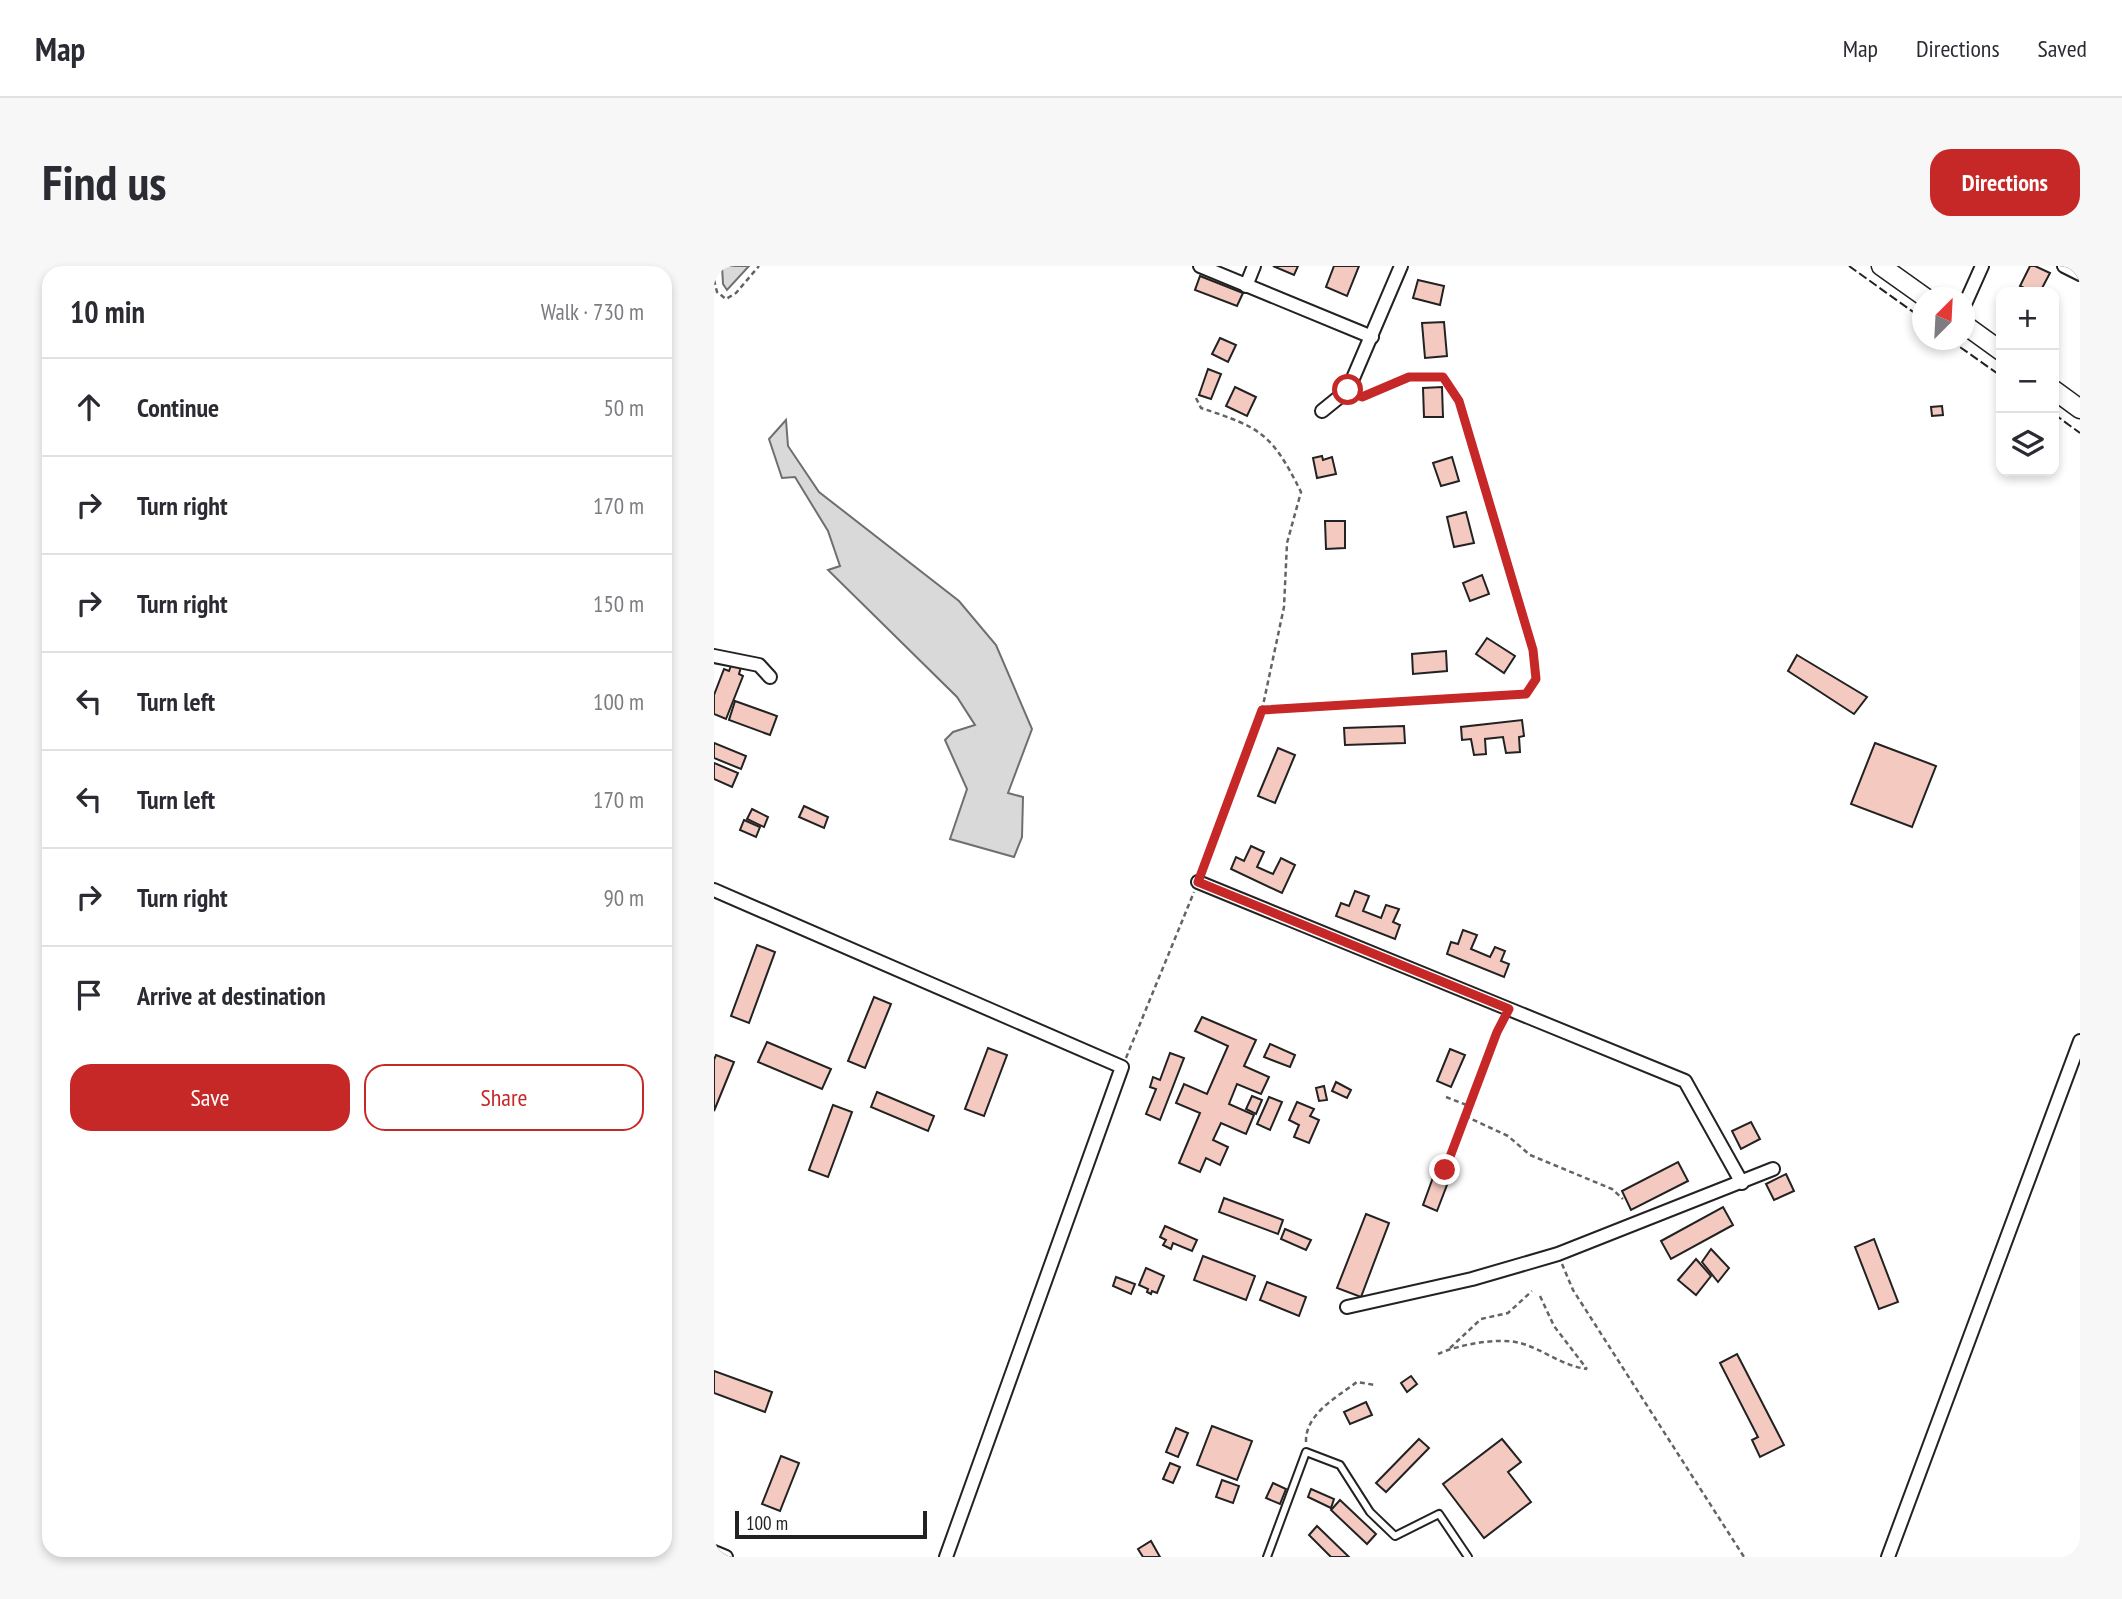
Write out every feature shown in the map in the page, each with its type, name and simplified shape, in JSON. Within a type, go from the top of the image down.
[{"type":"main road","points":[[1881,266],[1912,288]]},
{"type":"main road","points":[[1975,332],[2000,350]]},
{"type":"main road","points":[[2059,394],[2080,409]]},
{"type":"street","points":[[1200,266],[1372,337]]},
{"type":"street","points":[[1246,286],[1254,266]]},
{"type":"street","points":[[1322,411],[1348,390],[1401,266]]},
{"type":"street","points":[[1973,287],[1982,266]]},
{"type":"street","points":[[2064,266],[2080,274]]},
{"type":"street","points":[[714,656],[759,665],[770,677]]},
{"type":"street","points":[[1198,882],[1685,1081],[1742,1183]]},
{"type":"street","points":[[714,890],[1122,1067],[946,1557]]},
{"type":"street","points":[[1888,1557],[2080,1041]]},
{"type":"street","points":[[1347,1307],[1472,1279],[1558,1254],[1773,1169]]},
{"type":"street","points":[[714,1552],[726,1557]]},
{"type":"lane","points":[[1267,1557],[1306,1452],[1340,1465],[1370,1512],[1395,1536],[1439,1514],[1468,1557]]},
{"type":"path","points":[[714,280],[717,292],[726,299],[736,293],[759,266]]},
{"type":"path","points":[[1262,710],[1526,694],[1536,679],[1533,650],[1459,401],[1443,377],[1409,377],[1362,397],[1348,390]]},
{"type":"path","points":[[1122,1067],[1198,882],[1262,710],[1284,607],[1287,543],[1301,492],[1283,456],[1270,440],[1242,421],[1201,408],[1196,398]]},
{"type":"path","points":[[1445,1170],[1497,1032],[1509,1009]]},
{"type":"path","points":[[1446,1097],[1469,1106]]},
{"type":"path","points":[[1465,1116],[1508,1136],[1530,1155],[1612,1189],[1623,1199]]},
{"type":"path","points":[[1558,1254],[1573,1290],[1744,1557]]},
{"type":"path","points":[[1438,1354],[1450,1348],[1481,1319],[1508,1312],[1532,1291]]},
{"type":"path","points":[[1450,1348],[1498,1341],[1519,1343],[1573,1367],[1587,1369],[1554,1326],[1540,1296]]},
{"type":"path","points":[[1306,1452],[1305,1432],[1321,1409],[1357,1382],[1375,1385]]},
{"type":"shaded area","points":[[722,266],[749,266],[727,290],[723,284]]},
{"type":"shaded area","points":[[786,420],[788,446],[819,492],[959,601],[996,645],[1032,729],[1008,793],[1023,797],[1022,837],[1014,857],[950,839],[967,789],[945,740],[953,732],[975,725],[957,697],[828,570],[840,566],[828,531],[795,477],[782,478],[769,439]]},
{"type":"building","points":[[1273,266],[1298,266],[1294,275]]},
{"type":"building","points":[[1334,266],[1359,266],[1347,296],[1326,287]]},
{"type":"building","points":[[2030,266],[2050,273],[2043,287],[2020,286]]},
{"type":"building","points":[[1200,276],[1243,293],[1237,306],[1195,290]]},
{"type":"building","points":[[1418,280],[1444,286],[1440,305],[1413,298]]},
{"type":"building","points":[[1444,322],[1447,356],[1425,358],[1422,323]]},
{"type":"building","points":[[1220,338],[1236,345],[1228,362],[1212,354]]},
{"type":"building","points":[[1208,369],[1221,374],[1211,399],[1199,395]]},
{"type":"building","points":[[1235,387],[1256,397],[1247,416],[1226,406]]},
{"type":"building","points":[[1442,387],[1443,417],[1424,417],[1423,388]]},
{"type":"building","points":[[1942,406],[1943,415],[1932,416],[1931,407]]},
{"type":"building","points":[[1322,456],[1323,460],[1332,457],[1336,474],[1317,478],[1313,458]]},
{"type":"building","points":[[1452,457],[1459,481],[1441,486],[1433,463]]},
{"type":"building","points":[[1466,512],[1474,543],[1454,547],[1447,517]]},
{"type":"building","points":[[1325,521],[1345,521],[1345,548],[1326,549]]},
{"type":"building","points":[[1482,575],[1489,594],[1470,601],[1463,583]]},
{"type":"building","points":[[1487,638],[1515,656],[1504,673],[1476,654]]},
{"type":"building","points":[[1446,651],[1447,671],[1413,674],[1412,654]]},
{"type":"building","points":[[1797,655],[1867,697],[1854,714],[1788,671]]},
{"type":"building","points":[[732,663],[741,667],[739,674],[743,676],[726,719],[714,714],[714,695],[724,669],[729,671]]},
{"type":"building","points":[[735,701],[777,716],[770,735],[729,720]]},
{"type":"building","points":[[1522,720],[1524,736],[1519,737],[1520,752],[1506,753],[1503,737],[1485,739],[1486,754],[1474,755],[1471,739],[1462,740],[1461,727]]},
{"type":"building","points":[[1404,726],[1405,743],[1345,745],[1344,728]]},
{"type":"building","points":[[714,743],[746,756],[741,769],[714,758]]},
{"type":"building","points":[[1875,743],[1936,766],[1912,827],[1851,804]]},
{"type":"building","points":[[1278,748],[1295,755],[1275,803],[1258,796]]},
{"type":"building","points":[[714,763],[738,773],[732,787],[714,779]]},
{"type":"building","points":[[804,806],[828,817],[824,828],[799,817]]},
{"type":"building","points":[[752,809],[768,817],[764,827],[747,819]]},
{"type":"building","points":[[744,820],[760,827],[756,837],[740,830]]},
{"type":"building","points":[[1251,846],[1264,852],[1257,867],[1273,874],[1281,858],[1295,865],[1282,893],[1231,869],[1236,857],[1244,861]]},
{"type":"building","points":[[1355,891],[1369,896],[1363,911],[1381,918],[1386,905],[1399,909],[1393,922],[1400,925],[1395,939],[1336,916],[1341,903],[1349,906]]},
{"type":"building","points":[[1463,930],[1477,935],[1471,949],[1490,957],[1495,947],[1505,951],[1501,961],[1509,964],[1504,977],[1447,954],[1451,942],[1458,944]]},
{"type":"building","points":[[757,945],[775,952],[749,1023],[731,1016]]},
{"type":"building","points":[[874,997],[891,1004],[865,1068],[848,1061]]},
{"type":"building","points":[[1202,1017],[1256,1040],[1244,1066],[1269,1077],[1261,1094],[1237,1084],[1229,1104],[1254,1115],[1246,1134],[1221,1123],[1213,1140],[1228,1147],[1220,1165],[1206,1158],[1200,1172],[1179,1163],[1200,1113],[1176,1103],[1184,1084],[1207,1094],[1228,1046],[1195,1031]]},
{"type":"building","points":[[767,1042],[831,1069],[822,1089],[758,1062]]},
{"type":"building","points":[[1270,1044],[1295,1055],[1290,1067],[1264,1057]]},
{"type":"building","points":[[988,1048],[1007,1055],[984,1116],[965,1109]]},
{"type":"building","points":[[1450,1049],[1465,1055],[1451,1087],[1437,1081]]},
{"type":"building","points":[[1170,1053],[1184,1058],[1160,1120],[1146,1114],[1156,1089],[1150,1087],[1153,1077],[1160,1080]]},
{"type":"building","points":[[716,1055],[734,1062],[714,1111],[714,1060]]},
{"type":"building","points":[[1336,1082],[1351,1090],[1347,1098],[1332,1091]]},
{"type":"building","points":[[1324,1086],[1327,1100],[1319,1101],[1316,1088]]},
{"type":"building","points":[[877,1092],[934,1116],[928,1131],[871,1107]]},
{"type":"building","points":[[1252,1096],[1262,1100],[1256,1114],[1246,1109]]},
{"type":"building","points":[[1269,1097],[1282,1102],[1270,1130],[1257,1124]]},
{"type":"building","points":[[1297,1102],[1314,1109],[1310,1116],[1319,1120],[1309,1143],[1294,1137],[1299,1125],[1289,1120]]},
{"type":"building","points":[[833,1105],[852,1112],[828,1177],[809,1170]]},
{"type":"building","points":[[1751,1122],[1760,1139],[1741,1149],[1732,1131]]},
{"type":"building","points":[[1678,1162],[1688,1181],[1631,1210],[1622,1191]]},
{"type":"building","points":[[1435,1172],[1450,1177],[1437,1211],[1423,1205]]},
{"type":"building","points":[[1786,1174],[1794,1191],[1774,1200],[1766,1184]]},
{"type":"building","points":[[1224,1198],[1283,1220],[1278,1234],[1219,1212]]},
{"type":"building","points":[[1723,1207],[1733,1225],[1671,1259],[1661,1241]]},
{"type":"building","points":[[1366,1214],[1389,1223],[1361,1297],[1337,1288]]},
{"type":"building","points":[[1165,1226],[1197,1240],[1192,1251],[1173,1243],[1171,1249],[1163,1245],[1166,1240],[1160,1237]]},
{"type":"building","points":[[1285,1229],[1311,1240],[1306,1250],[1281,1239]]},
{"type":"building","points":[[1874,1239],[1898,1302],[1879,1309],[1855,1247]]},
{"type":"building","points":[[1711,1249],[1729,1268],[1718,1282],[1702,1262]]},
{"type":"building","points":[[1203,1256],[1255,1276],[1246,1300],[1194,1280]]},
{"type":"building","points":[[1696,1259],[1711,1276],[1696,1295],[1678,1280]]},
{"type":"building","points":[[1146,1268],[1164,1276],[1157,1293],[1152,1291],[1151,1294],[1147,1292],[1148,1289],[1139,1285]]},
{"type":"building","points":[[1116,1277],[1135,1284],[1131,1294],[1113,1286]]},
{"type":"building","points":[[1267,1282],[1306,1297],[1299,1316],[1260,1300]]},
{"type":"building","points":[[1737,1354],[1784,1445],[1760,1457],[1752,1440],[1758,1437],[1720,1363]]},
{"type":"building","points":[[714,1371],[772,1392],[765,1412],[714,1393]]},
{"type":"building","points":[[1411,1376],[1417,1384],[1407,1392],[1401,1383]]},
{"type":"building","points":[[1366,1402],[1372,1415],[1350,1424],[1344,1412]]},
{"type":"building","points":[[1212,1426],[1252,1441],[1237,1480],[1197,1465]]},
{"type":"building","points":[[1176,1428],[1188,1433],[1178,1457],[1166,1452]]},
{"type":"building","points":[[1419,1439],[1429,1448],[1386,1492],[1376,1483]]},
{"type":"building","points":[[1502,1439],[1521,1462],[1508,1472],[1531,1502],[1484,1538],[1443,1484]]},
{"type":"building","points":[[781,1456],[799,1463],[780,1511],[762,1504]]},
{"type":"building","points":[[1170,1463],[1180,1467],[1173,1483],[1163,1479]]},
{"type":"building","points":[[1222,1480],[1239,1486],[1233,1503],[1216,1497]]},
{"type":"building","points":[[1273,1483],[1286,1489],[1280,1504],[1266,1498]]},
{"type":"building","points":[[1311,1489],[1334,1499],[1331,1508],[1308,1497]]},
{"type":"building","points":[[1340,1500],[1376,1534],[1367,1544],[1331,1510]]},
{"type":"building","points":[[1317,1526],[1349,1557],[1331,1557],[1309,1535]]},
{"type":"building","points":[[1151,1541],[1160,1557],[1143,1557],[1138,1549]]},
{"type":"fence","points":[[1849,266],[1912,311]]},
{"type":"fence","points":[[1964,350],[1996,372]]},
{"type":"fence","points":[[2059,418],[2080,433]]},
{"type":"route","points":[[1348,390],[1362,397],[1409,377],[1443,377],[1459,401],[1533,650],[1536,679],[1526,694],[1262,710],[1198,882],[1509,1009],[1497,1032],[1445,1170]]}]
